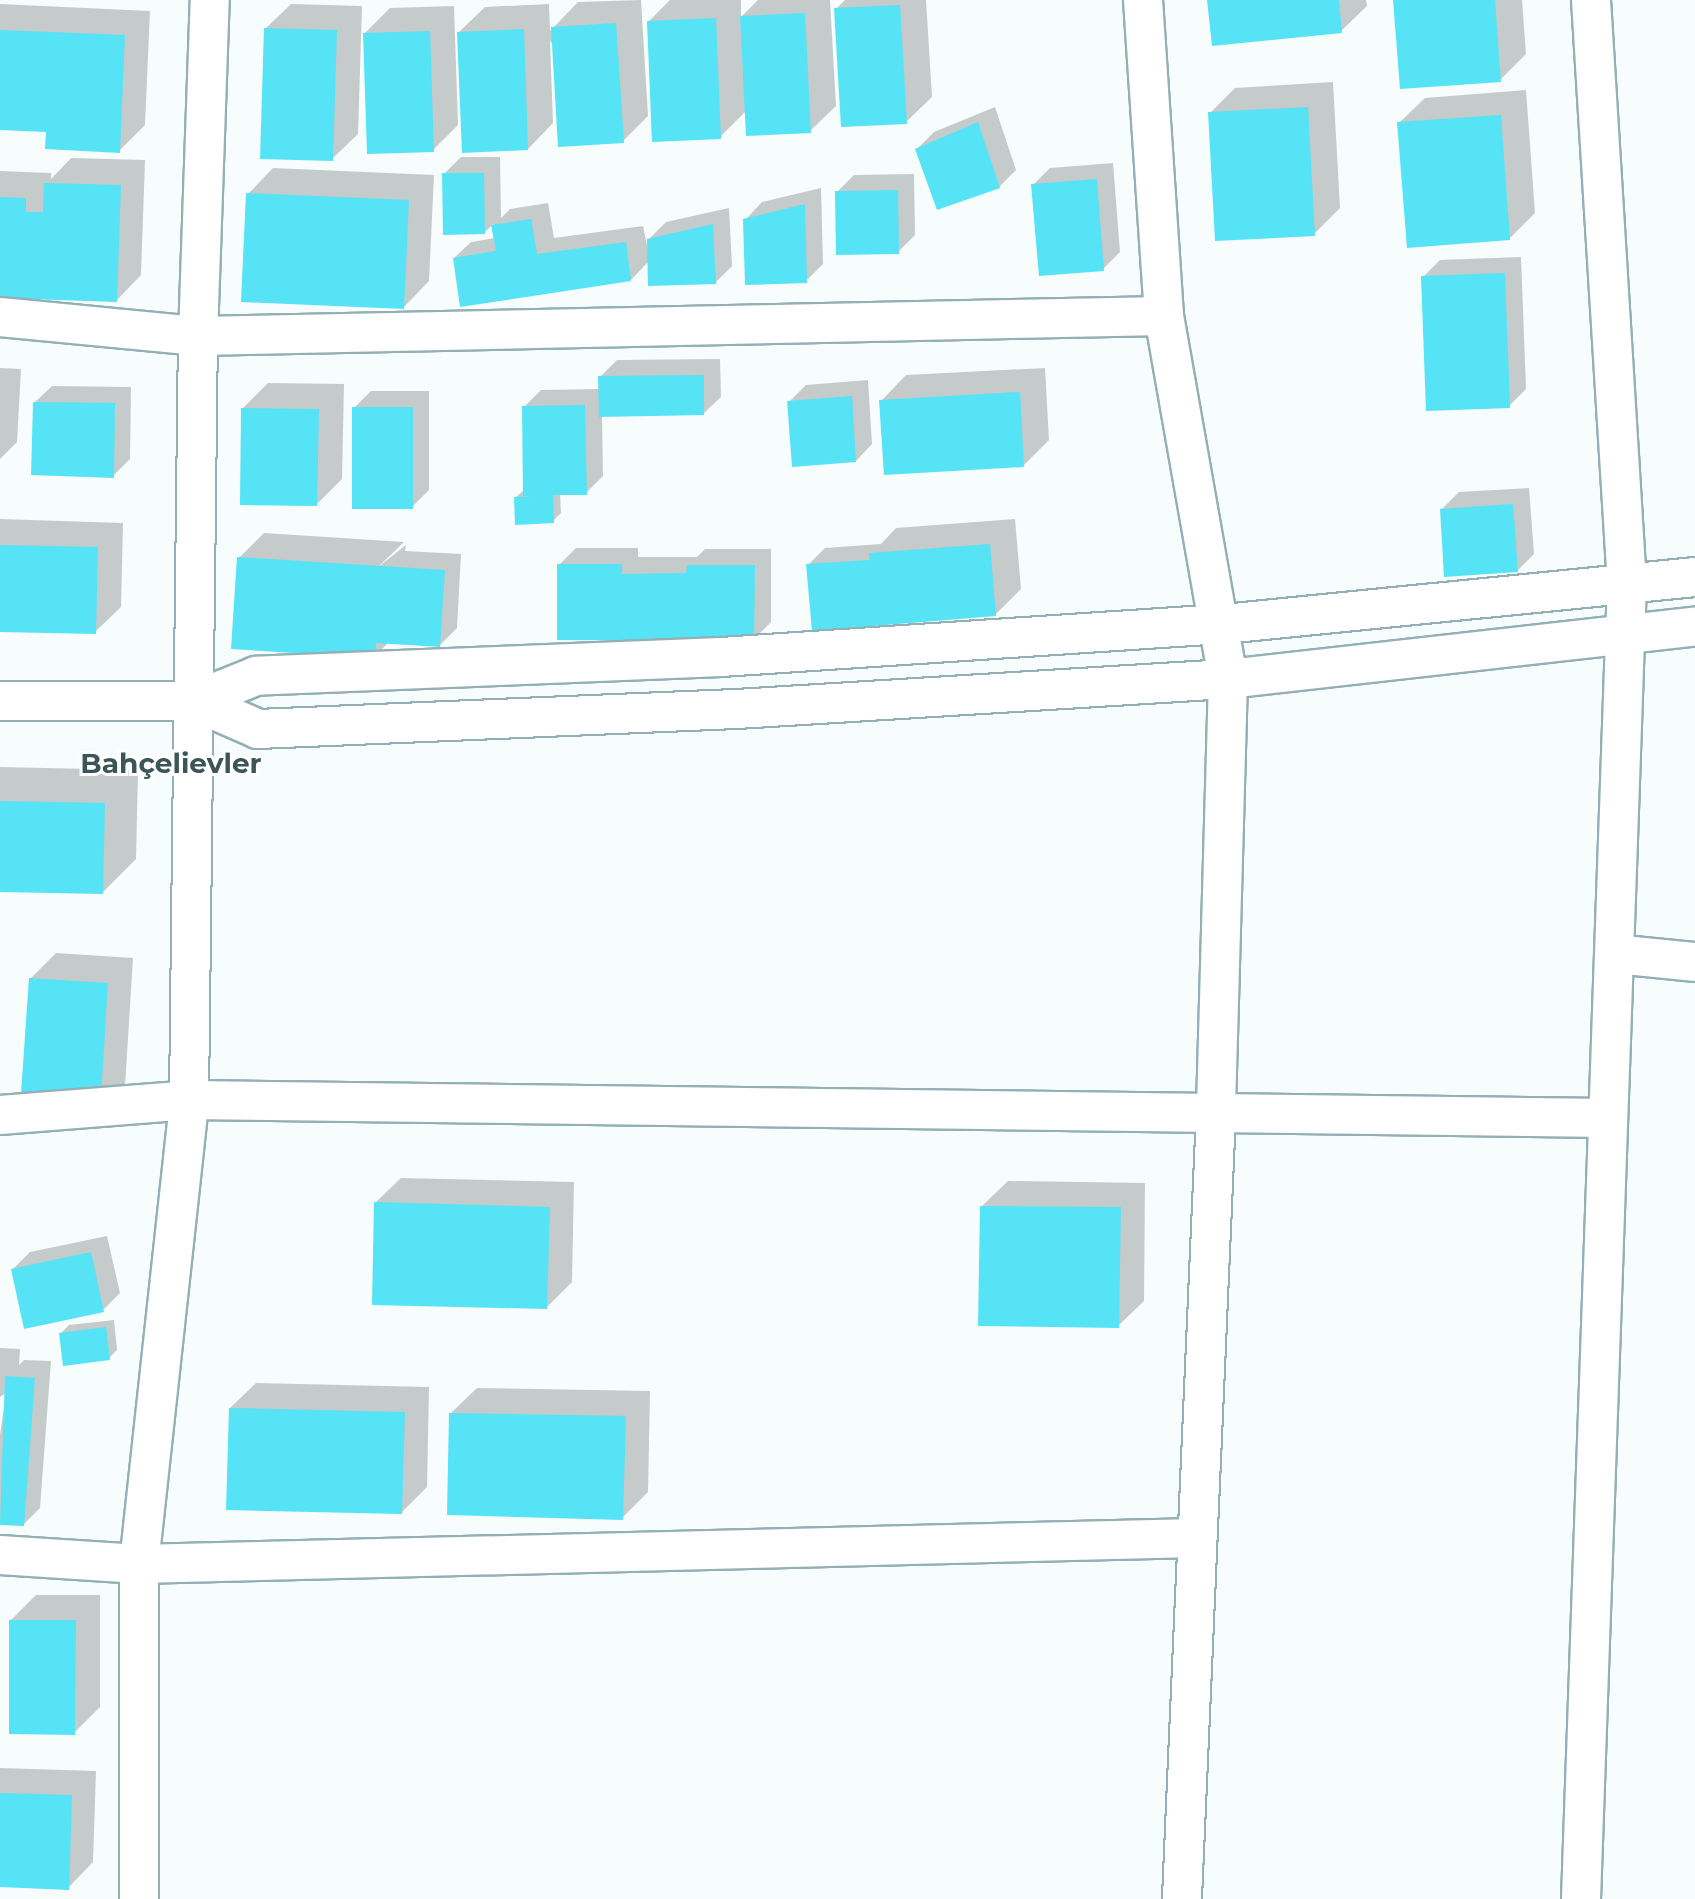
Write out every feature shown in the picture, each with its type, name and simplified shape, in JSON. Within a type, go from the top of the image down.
[{"type":"street","points":[[139,1899],[139,1564],[190,1100],[198,336],[210,0]]},
{"type":"street","points":[[1143,0],[1164,316],[1222,624],[1228,679],[1216,1113],[1182,1899]]},
{"type":"street","points":[[1581,1899],[1627,585],[1591,0]]},
{"type":"street","points":[[0,317],[198,336],[1164,316]]},
{"type":"street","points":[[0,701],[194,701],[256,676],[721,657],[1222,624],[1695,577]]},
{"type":"street","points":[[194,701],[258,729],[737,709],[1228,679],[1695,627]]},
{"type":"street","points":[[1615,954],[1695,962]]},
{"type":"street","points":[[0,1115],[190,1100],[1608,1118]]},
{"type":"street","points":[[0,1555],[139,1564],[1197,1538]]},
{"type":"building","points":[[1207,0],[1339,0],[1342,33],[1212,46]]},
{"type":"building","points":[[1393,0],[1495,0],[1501,82],[1400,89]]},
{"type":"building","points":[[900,5],[907,124],[841,127],[834,8]]},
{"type":"building","points":[[805,13],[811,133],[746,136],[740,16]]},
{"type":"building","points":[[716,18],[721,139],[652,142],[647,21]]},
{"type":"building","points":[[616,23],[624,143],[558,147],[551,27]]},
{"type":"building","points":[[264,28],[337,30],[333,161],[260,159]]},
{"type":"building","points":[[524,29],[528,150],[462,153],[457,32]]},
{"type":"building","points":[[0,30],[125,35],[120,153],[45,149],[46,132],[0,130]]},
{"type":"building","points":[[430,31],[434,152],[367,154],[363,33]]},
{"type":"building","points":[[1308,107],[1315,236],[1215,241],[1208,112]]},
{"type":"building","points":[[1501,115],[1510,240],[1407,248],[1397,122]]},
{"type":"building","points":[[978,122],[1000,188],[937,210],[915,149]]},
{"type":"building","points":[[442,173],[484,173],[485,234],[443,235]]},
{"type":"building","points":[[1097,179],[1104,271],[1039,276],[1031,184]]},
{"type":"building","points":[[44,183],[121,185],[117,302],[0,298],[0,197],[26,198],[26,212],[43,212]]},
{"type":"building","points":[[898,190],[899,254],[836,255],[835,191]]},
{"type":"building","points":[[246,193],[409,200],[404,309],[241,302]]},
{"type":"building","points":[[805,204],[807,283],[745,285],[743,219]]},
{"type":"building","points":[[531,219],[537,254],[626,242],[631,281],[460,307],[453,258],[496,251],[491,225]]},
{"type":"building","points":[[713,224],[716,284],[648,286],[647,239]]},
{"type":"building","points":[[1505,273],[1510,408],[1426,411],[1421,276]]},
{"type":"building","points":[[704,375],[704,415],[599,417],[598,376]]},
{"type":"building","points":[[1020,392],[1024,467],[884,475],[879,400]]},
{"type":"building","points":[[852,396],[856,462],[792,467],[787,401]]},
{"type":"building","points":[[33,402],[115,403],[114,478],[31,475]]},
{"type":"building","points":[[585,405],[587,495],[553,495],[554,523],[515,525],[514,497],[534,496],[523,496],[522,406]]},
{"type":"building","points":[[352,407],[413,407],[413,509],[352,509]]},
{"type":"building","points":[[241,408],[319,409],[317,506],[240,505]]},
{"type":"building","points":[[1513,504],[1518,572],[1444,577],[1440,509]]},
{"type":"building","points":[[990,544],[996,616],[812,631],[806,564],[870,560],[869,553]]},
{"type":"building","points":[[0,545],[98,547],[96,634],[0,632]]},
{"type":"building","points":[[237,557],[445,570],[440,647],[376,643],[375,658],[231,649]]},
{"type":"building","points":[[557,564],[622,564],[622,574],[686,573],[687,565],[755,565],[754,641],[557,640]]},
{"type":"building","points":[[0,801],[105,803],[103,894],[0,892]]},
{"type":"building","points":[[29,978],[108,983],[100,1113],[20,1108]]},
{"type":"building","points":[[374,1202],[550,1207],[547,1309],[372,1305]]},
{"type":"building","points":[[980,1206],[1121,1207],[1119,1328],[978,1326]]},
{"type":"building","points":[[91,1252],[104,1312],[24,1329],[11,1269]]},
{"type":"building","points":[[106,1327],[110,1360],[63,1366],[59,1333]]},
{"type":"building","points":[[5,1376],[35,1378],[24,1526],[0,1525]]},
{"type":"building","points":[[229,1408],[405,1412],[402,1514],[226,1510]]},
{"type":"building","points":[[449,1413],[626,1416],[623,1520],[447,1515]]},
{"type":"building","points":[[9,1620],[76,1620],[75,1735],[9,1734]]},
{"type":"building","points":[[0,1793],[72,1795],[69,1890],[0,1887]]},
{"type":"district","name":"Bahçelievler","points":[[171,763]]}]
